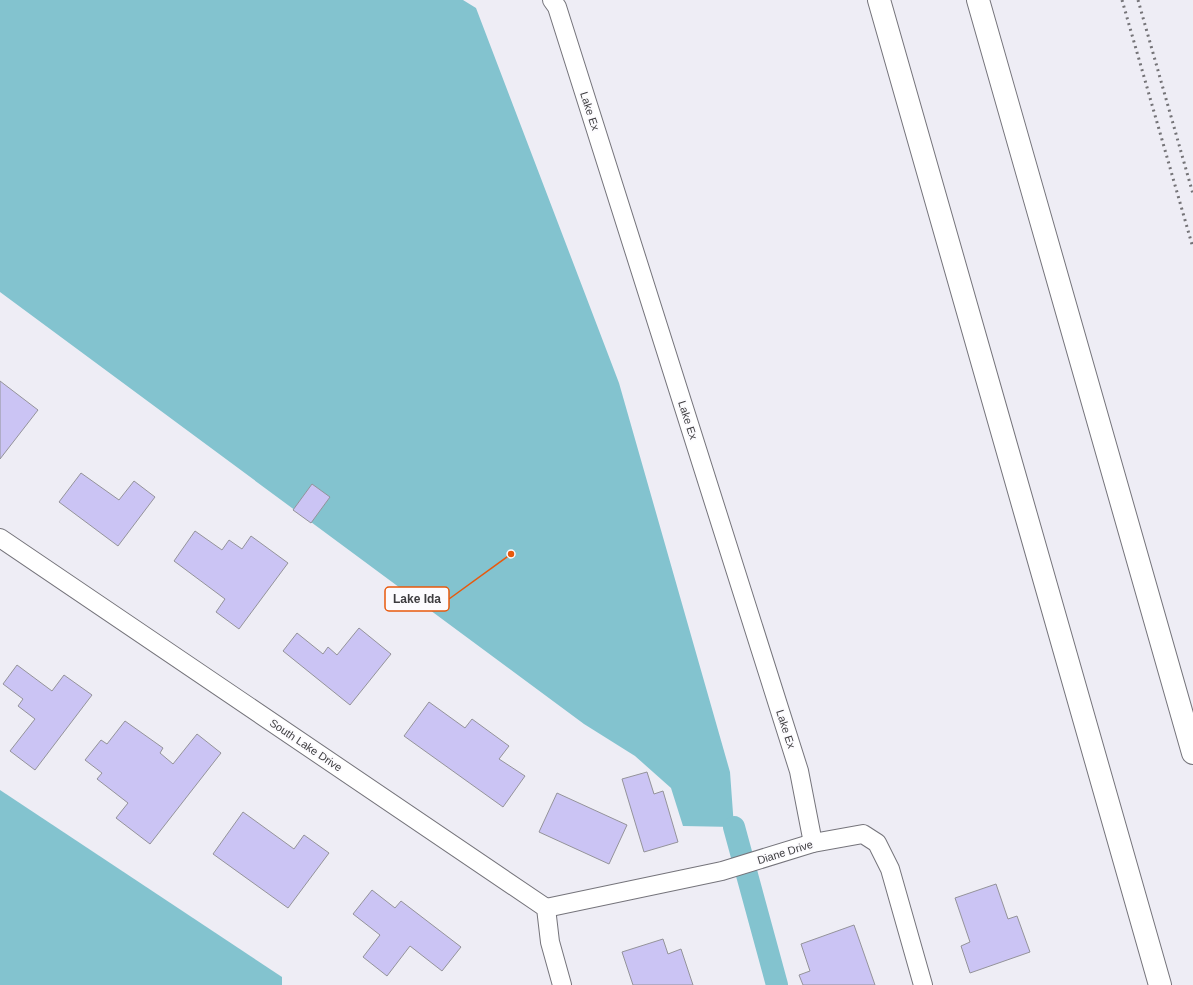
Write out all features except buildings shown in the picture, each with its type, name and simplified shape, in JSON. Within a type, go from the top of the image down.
[{"type":"highway","points":[[879,0],[1160,985]]},
{"type":"highway","points":[[978,0],[1193,753]]},
{"type":"street","name":"Lake Ex","points":[[552,0],[556,7],[799,771],[813,843]]},
{"type":"street","name":"South Lake Drive","points":[[0,538],[546,908]]},
{"type":"street","name":"Diane Drive","points":[[546,908],[722,871],[763,860],[813,843],[863,834],[877,843],[890,869],[923,985]]},
{"type":"street","points":[[546,908],[550,942],[562,985]]},
{"type":"water","points":[[0,0],[463,0],[476,8],[619,383],[730,772],[734,827],[683,826],[671,788],[635,756],[584,724],[0,292]]},
{"type":"water","points":[[0,790],[282,977],[282,985],[0,985]]},
{"type":"waterway","points":[[734,827],[777,985]]},
{"type":"railway","points":[[1122,0],[1193,248]]},
{"type":"railway","points":[[1138,0],[1193,194]]},
{"type":"place","name":"Lake Ida","points":[[511,554]]}]
